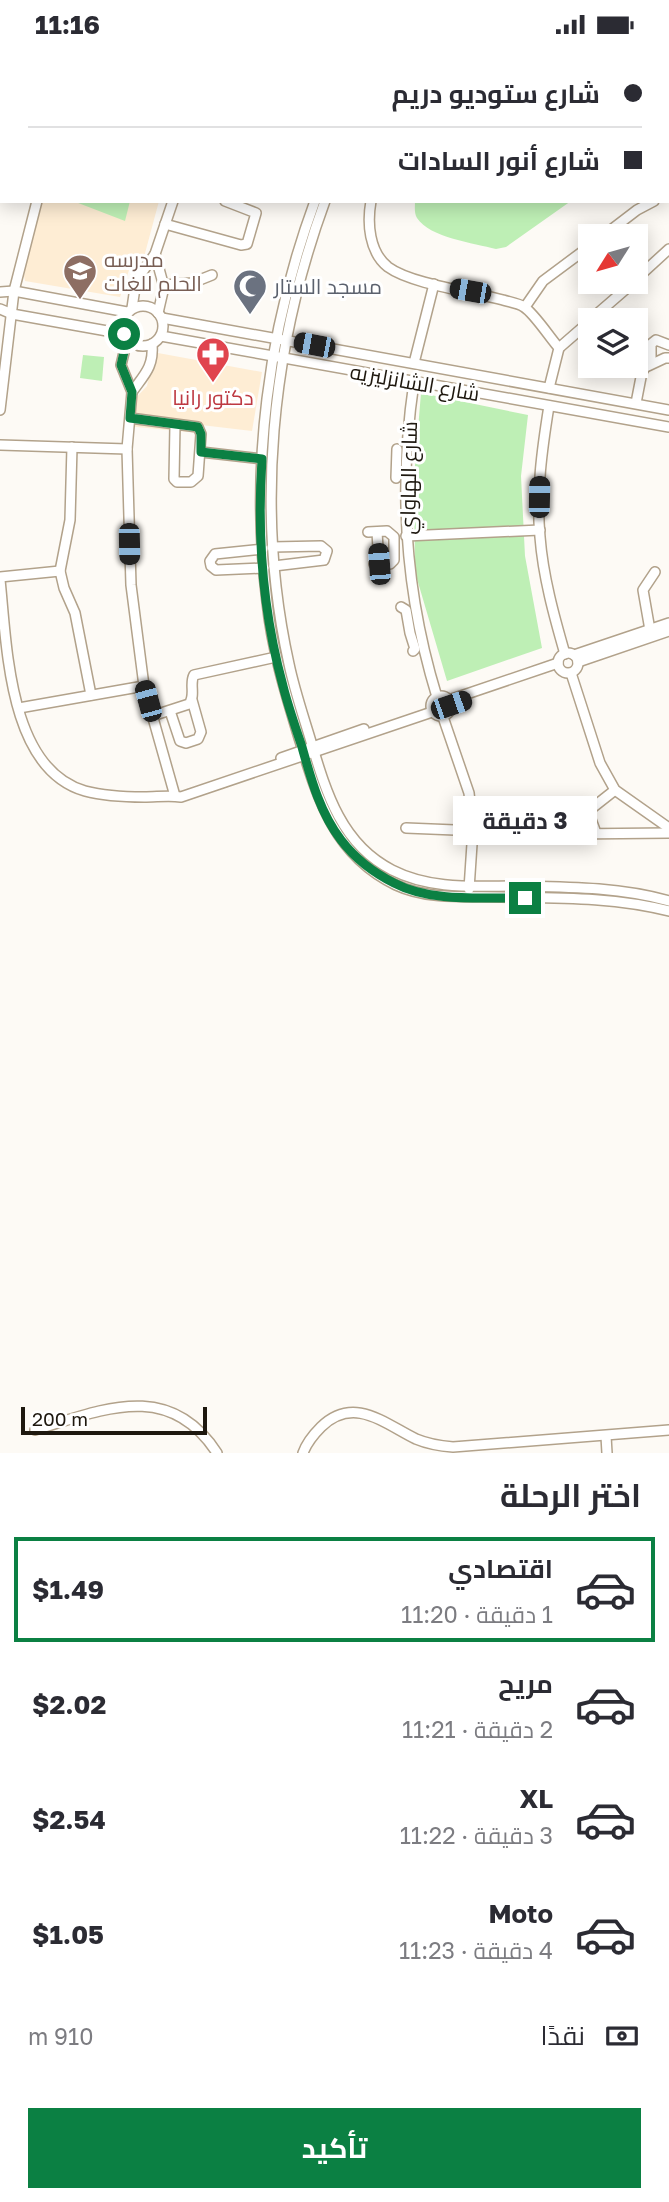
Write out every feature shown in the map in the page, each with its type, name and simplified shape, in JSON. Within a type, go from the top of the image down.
[{"type":"street","points":[[0,410],[14,291],[36,203]]},
{"type":"street","points":[[172,203],[155,254],[136,281],[130,310],[122,322],[125,337],[121,365],[132,392],[127,449],[129,566],[144,685],[175,796]]},
{"type":"street","points":[[165,224],[242,245],[247,244],[256,213],[230,203]]},
{"type":"street","points":[[314,203],[291,272],[276,338],[279,357],[268,548],[264,568],[276,657],[303,753],[323,810],[353,853],[380,869],[413,879],[469,891],[609,900],[669,911]]},
{"type":"street","points":[[324,203],[300,281],[287,340],[279,357],[260,482],[268,548],[274,566],[289,666],[314,749],[330,800],[343,826],[380,869]]},
{"type":"street","points":[[372,203],[369,226],[383,262],[396,271],[434,284],[525,307],[559,348]]},
{"type":"street","points":[[619,224],[650,203]]},
{"type":"street","points":[[648,268],[669,249]]},
{"type":"street","points":[[0,309],[12,314],[125,337],[139,346],[152,344],[161,336],[163,324],[160,316],[164,285],[155,254]]},
{"type":"street","points":[[525,307],[543,281],[578,255]]},
{"type":"street","points":[[164,285],[192,282],[212,275]]},
{"type":"street","points":[[414,363],[434,284]]},
{"type":"street","points":[[0,292],[14,291],[130,310],[146,306],[160,316]]},
{"type":"street","points":[[604,308],[620,294]]},
{"type":"street","name":"شارع الشانزليزيه","points":[[160,316],[669,410]]},
{"type":"street","points":[[549,388],[559,348],[578,331]]},
{"type":"street","name":"شارع الشانزليزيه","points":[[161,336],[365,374],[669,425]]},
{"type":"street","points":[[648,366],[652,359],[651,344],[654,341],[669,345]]},
{"type":"street","points":[[132,392],[149,370],[153,356],[152,344]]},
{"type":"street","points":[[365,374],[368,355]]},
{"type":"street","points":[[648,366],[669,358]]},
{"type":"street","points":[[478,393],[480,375]]},
{"type":"street","points":[[636,403],[640,378]]},
{"type":"street","name":"شارع الهاواي","points":[[414,382],[400,467],[413,627],[437,697]]},
{"type":"street","points":[[589,413],[592,396]]},
{"type":"street","points":[[550,406],[540,481],[540,530],[553,610],[577,667],[571,673],[565,673],[559,666]]},
{"type":"street","points":[[130,418],[198,427],[201,434],[201,452],[197,479],[191,482],[177,482],[173,474],[175,425]]},
{"type":"street","points":[[0,445],[127,449]]},
{"type":"street","points":[[72,447],[70,520],[60,571],[75,613],[91,695]]},
{"type":"street","points":[[397,449],[400,467]]},
{"type":"street","points":[[201,452],[262,459]]},
{"type":"street","points":[[394,547],[406,541],[540,530]]},
{"type":"street","points":[[372,532],[391,533],[394,547],[393,562],[376,564],[372,532]]},
{"type":"street","points":[[264,568],[216,570],[210,561],[215,554],[268,548],[321,545],[327,551],[324,561],[274,566]]},
{"type":"street","points":[[60,571],[0,578],[8,653],[24,728],[35,753],[49,771],[66,783],[97,794],[175,796],[180,791],[431,710]]},
{"type":"street","points":[[650,630],[643,590],[654,572]]},
{"type":"street","points":[[401,607],[406,610],[413,627],[413,651]]},
{"type":"street","points":[[450,703],[559,666],[572,657],[669,623]]},
{"type":"street","points":[[572,657],[669,631]]},
{"type":"street","points":[[170,711],[180,741],[186,743],[198,739],[201,732],[192,700],[194,675],[276,657]]},
{"type":"street","points":[[571,673],[600,763],[615,790],[669,830]]},
{"type":"street","points":[[19,708],[144,685]]},
{"type":"street","points":[[437,697],[445,697],[450,703],[449,713],[443,717],[437,716],[431,710],[432,701],[437,697]]},
{"type":"street","points":[[152,716],[186,706],[192,700]]},
{"type":"street","points":[[443,717],[466,781],[473,829],[469,891]]},
{"type":"street","points":[[563,831],[615,790]]},
{"type":"street","points":[[588,811],[596,833]]},
{"type":"street","points":[[406,828],[527,833],[563,831],[572,834],[669,830]]},
{"type":"street","points":[[469,891],[597,888],[669,901]]},
{"type":"street","points":[[35,1430],[115,1406],[141,1406],[167,1412],[184,1420],[200,1432],[217,1453]]},
{"type":"street","points":[[303,1453],[309,1440],[325,1423],[354,1413],[378,1417],[425,1443],[453,1450],[669,1430]]},
{"type":"street","points":[[606,1436],[607,1453]]},
{"type":"shaded area","points":[[40,203],[158,203],[144,257],[129,270],[120,297],[25,281],[30,240]]},
{"type":"shaded area","points":[[158,353],[262,372],[252,431],[201,425],[198,433],[127,426],[133,401],[147,386],[153,356]]},
{"type":"green space","points":[[78,203],[130,203],[125,221]]},
{"type":"green space","points":[[415,203],[568,203],[506,247],[496,249],[442,235],[423,225],[415,212]]},
{"type":"green space","points":[[83,355],[104,357],[102,381],[80,378]]},
{"type":"green space","points":[[421,393],[528,415],[521,476],[525,556],[542,648],[447,681],[415,572],[414,477]]},
{"type":"place","name":"مدرسه الحلم للغات","points":[[80,301]]},
{"type":"place","name":"مسجد الستار","points":[[250,316]]},
{"type":"place","name":"دكتور رانيا","points":[[213,384]]},
{"type":"route","points":[[124,334],[127,339],[121,365],[132,392],[130,418],[198,427],[201,434],[201,452],[262,459],[260,482],[264,568],[276,657],[304,756],[323,810],[341,841],[371,869],[408,890],[425,894],[525,898]]}]
